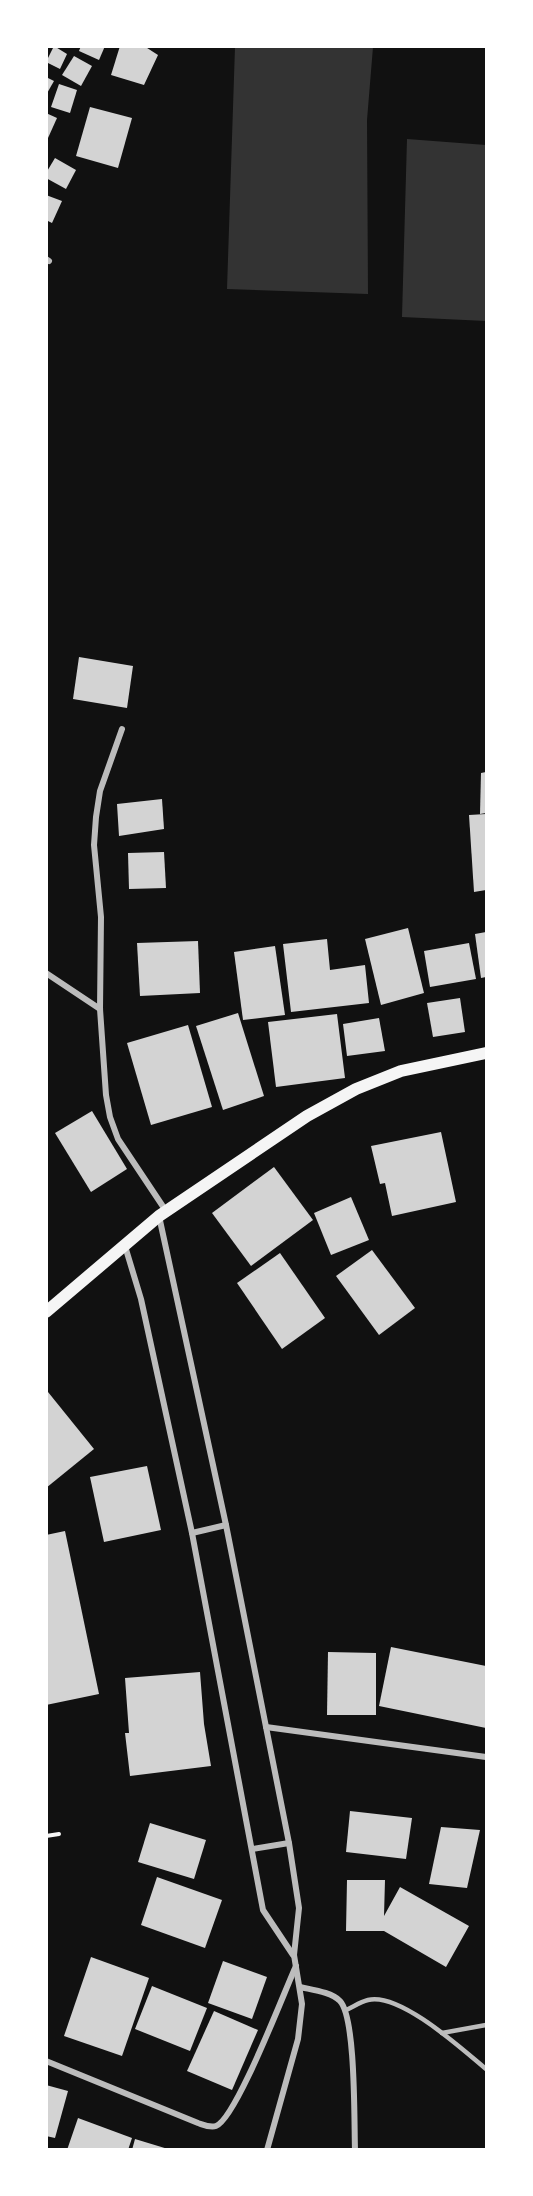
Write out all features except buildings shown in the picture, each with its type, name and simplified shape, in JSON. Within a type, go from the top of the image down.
[{"type":"main road","points":[[46,1312],[163,1213],[307,1116],[356,1089],[401,1071],[486,1053]]},
{"type":"street","points":[[122,729],[100,791],[94,845],[101,918],[100,1009],[105,1085],[110,1117],[118,1139],[163,1213],[290,1843],[299,1908],[294,1955],[302,2004],[298,2039],[267,2150]]},
{"type":"street","points":[[46,973],[100,1009]]},
{"type":"street","points":[[125,1246],[141,1299],[192,1533],[263,1910],[294,1955]]},
{"type":"street","points":[[192,1533],[225,1525]]},
{"type":"street","points":[[266,1727],[486,1757]]},
{"type":"street","points":[[253,1849],[290,1843]]},
{"type":"street","points":[[46,2061],[198,2123],[217,2126],[227,2118],[243,2092],[296,1965]]},
{"type":"street","points":[[300,1987],[333,1996],[346,2010],[351,2055],[355,2150]]},
{"type":"lane","points":[[346,2010],[369,1999],[388,2002],[410,2011],[442,2033],[486,2069]]},
{"type":"lane","points":[[442,2033],[486,2025]]},
{"type":"path","points":[[46,1836],[59,1834]]},
{"type":"shaded area","points":[[235,47],[373,47],[367,120],[368,294],[227,289]]},
{"type":"shaded area","points":[[407,139],[486,145],[486,321],[402,317]]}]
